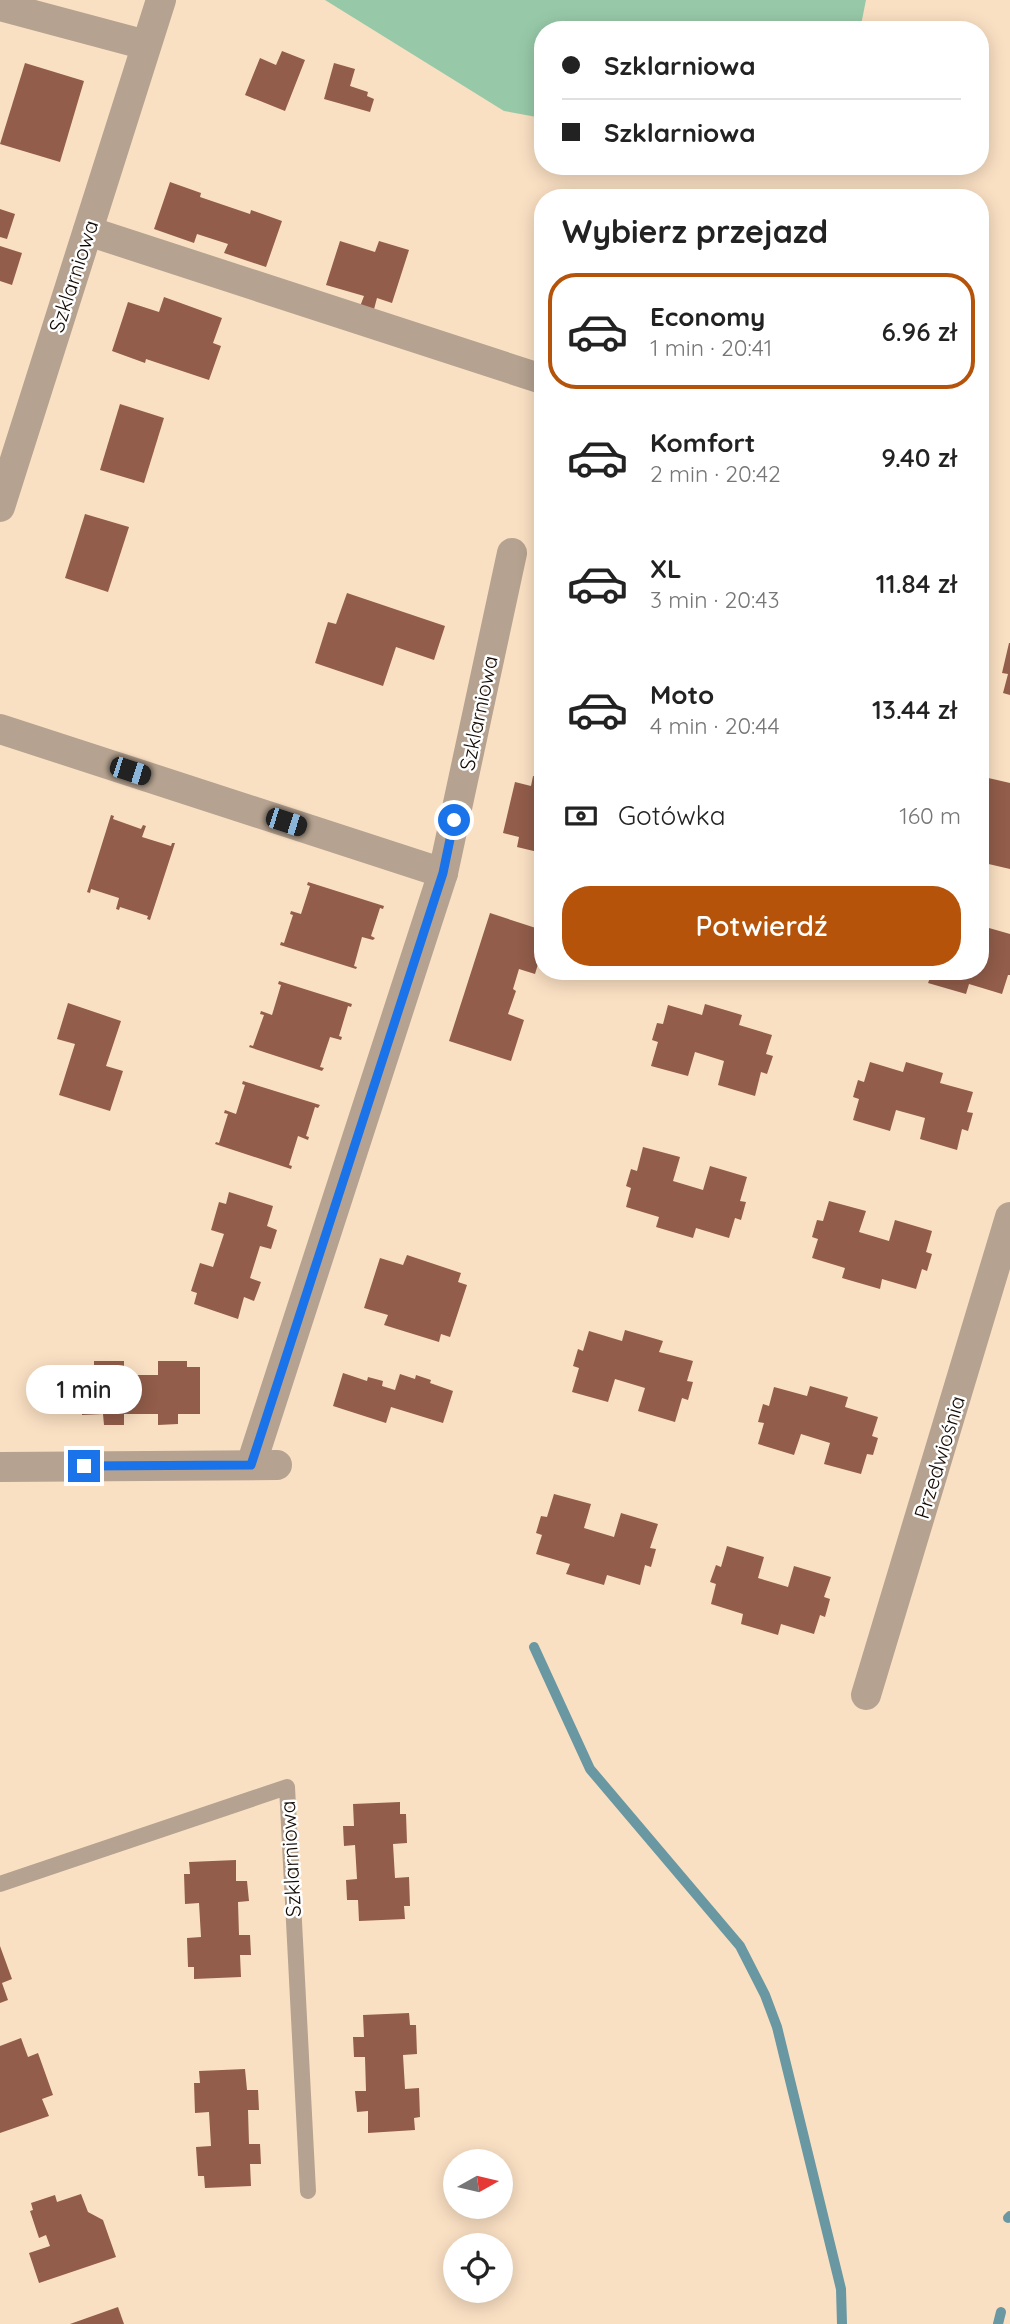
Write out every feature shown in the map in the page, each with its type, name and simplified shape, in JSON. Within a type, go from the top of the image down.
[{"type":"street","name":"Szklarniowa","points":[[0,507],[161,0]]},
{"type":"street","points":[[0,6],[146,45]]},
{"type":"street","points":[[88,231],[534,376]]},
{"type":"street","name":"Szklarniowa","points":[[0,1467],[264,1465],[443,873],[512,552]]},
{"type":"street","points":[[0,729],[443,873]]},
{"type":"street","name":"Przedwiośnia","points":[[866,1695],[1010,1217]]},
{"type":"lane","name":"Szklarniowa","points":[[0,1884],[286,1787],[308,2192]]},
{"type":"green space","points":[[325,0],[866,0],[862,21],[534,21],[534,117],[504,111]]},
{"type":"building","points":[[282,51],[305,60],[285,111],[245,95],[260,58],[276,65]]},
{"type":"building","points":[[25,63],[84,81],[60,162],[0,144]]},
{"type":"building","points":[[334,63],[355,69],[350,86],[368,92],[367,96],[374,99],[370,112],[324,99]]},
{"type":"building","points":[[170,182],[201,193],[200,197],[250,214],[251,210],[282,221],[266,267],[224,253],[228,244],[197,234],[194,243],[154,229]]},
{"type":"building","points":[[0,209],[15,214],[7,239],[0,237]]},
{"type":"building","points":[[340,241],[375,252],[379,241],[409,250],[392,303],[377,298],[373,313],[359,309],[364,296],[326,285]]},
{"type":"building","points":[[0,246],[22,253],[12,285],[0,281]]},
{"type":"building","points":[[164,297],[222,318],[213,343],[221,346],[209,380],[112,351],[128,302],[159,312]]},
{"type":"building","points":[[120,404],[164,418],[144,483],[100,470]]},
{"type":"building","points":[[85,514],[129,527],[108,592],[65,578]]},
{"type":"building","points":[[347,593],[445,626],[434,660],[396,647],[383,686],[315,663],[328,622],[336,624]]},
{"type":"building","points":[[1009,643],[1010,695],[1003,693],[1008,674],[1002,673]]},
{"type":"building","points":[[534,776],[534,851],[517,847],[519,837],[503,833],[515,782],[531,786]]},
{"type":"building","points":[[989,778],[1010,783],[1010,869],[989,864]]},
{"type":"building","points":[[111,815],[114,816],[113,819],[141,829],[143,825],[146,826],[142,837],[171,846],[175,843],[150,920],[147,919],[148,916],[120,907],[119,910],[116,909],[119,898],[91,889],[90,893],[87,892]]},
{"type":"building","points":[[308,882],[384,906],[383,909],[380,908],[371,936],[375,938],[373,940],[362,937],[354,966],[356,969],[280,945],[281,942],[284,943],[293,915],[290,914],[291,911],[301,914],[310,886],[307,885]]},
{"type":"building","points":[[490,913],[534,927],[534,974],[519,969],[513,989],[516,991],[508,1014],[524,1020],[511,1061],[449,1041]]},
{"type":"building","points":[[989,928],[1010,934],[1010,975],[1002,994],[969,984],[966,994],[928,983],[929,980],[989,980]]},
{"type":"building","points":[[279,981],[352,1004],[351,1007],[348,1006],[339,1036],[342,1037],[341,1040],[330,1037],[320,1067],[324,1068],[322,1071],[249,1047],[253,1046],[264,1015],[260,1014],[261,1011],[272,1015],[281,985],[278,984]]},
{"type":"building","points":[[68,1003],[121,1021],[106,1066],[123,1071],[110,1111],[59,1095],[75,1044],[57,1039]]},
{"type":"building","points":[[705,1004],[742,1015],[739,1025],[772,1035],[766,1054],[773,1056],[767,1074],[761,1072],[755,1096],[718,1085],[724,1061],[695,1052],[688,1076],[651,1066],[658,1042],[652,1040],[657,1023],[663,1024],[668,1005],[702,1015]]},
{"type":"building","points":[[870,1062],[903,1072],[906,1062],[943,1073],[940,1083],[973,1092],[967,1112],[973,1113],[968,1131],[962,1129],[957,1150],[920,1139],[925,1118],[896,1110],[890,1131],[853,1120],[859,1099],[853,1097],[858,1080],[864,1082]]},
{"type":"building","points":[[243,1081],[320,1105],[315,1107],[306,1136],[309,1137],[308,1140],[298,1136],[289,1165],[292,1166],[291,1169],[215,1144],[219,1143],[228,1114],[224,1113],[225,1110],[236,1114],[245,1085],[242,1084]]},
{"type":"building","points":[[643,1147],[680,1157],[673,1181],[703,1190],[710,1166],[747,1177],[740,1201],[746,1202],[741,1220],[735,1218],[729,1238],[696,1228],[693,1238],[656,1227],[659,1217],[626,1207],[631,1188],[626,1186],[631,1169],[637,1171]]},
{"type":"building","points":[[229,1192],[273,1206],[267,1226],[277,1230],[271,1249],[260,1246],[250,1278],[261,1282],[254,1301],[244,1297],[238,1319],[194,1304],[197,1293],[191,1291],[200,1263],[213,1267],[224,1234],[211,1230],[219,1202],[226,1204]]},
{"type":"building","points":[[829,1201],[866,1211],[859,1232],[889,1241],[895,1220],[932,1231],[926,1252],[932,1254],[927,1271],[922,1269],[916,1289],[882,1279],[880,1289],[842,1278],[845,1268],[812,1258],[818,1239],[812,1237],[817,1220],[823,1221]]},
{"type":"building","points":[[407,1255],[461,1273],[458,1282],[467,1285],[450,1337],[441,1334],[439,1342],[384,1325],[388,1315],[364,1308],[380,1258],[403,1265]]},
{"type":"building","points":[[625,1330],[663,1341],[659,1352],[693,1361],[687,1381],[693,1382],[688,1400],[682,1398],[675,1422],[638,1411],[645,1388],[615,1379],[608,1402],[572,1392],[579,1368],[573,1366],[578,1349],[583,1351],[589,1331],[622,1341]]},
{"type":"building","points":[[94,1361],[124,1361],[124,1375],[158,1375],[158,1361],[187,1361],[187,1367],[200,1367],[200,1414],[178,1414],[178,1424],[158,1425],[158,1414],[124,1414],[124,1425],[104,1425],[103,1414],[82,1415],[82,1368],[94,1368]]},
{"type":"building","points":[[343,1373],[367,1381],[368,1377],[383,1381],[382,1386],[395,1390],[400,1374],[415,1379],[416,1375],[453,1391],[443,1423],[391,1407],[386,1423],[333,1406]]},
{"type":"building","points":[[810,1386],[848,1397],[845,1407],[878,1417],[872,1436],[878,1438],[873,1455],[867,1454],[861,1474],[824,1464],[830,1443],[801,1434],[794,1455],[758,1444],[764,1423],[758,1422],[763,1404],[769,1406],[774,1387],[807,1396]]},
{"type":"building","points":[[554,1494],[591,1504],[584,1528],[614,1537],[621,1513],[658,1524],[650,1548],[656,1549],[651,1567],[645,1565],[640,1585],[607,1575],[604,1585],[566,1574],[570,1564],[536,1554],[542,1535],[536,1533],[541,1516],[547,1517]]},
{"type":"building","points":[[727,1546],[764,1557],[758,1578],[788,1587],[794,1566],[831,1577],[824,1597],[830,1599],[825,1617],[820,1615],[814,1634],[781,1624],[778,1635],[741,1624],[743,1614],[711,1604],[716,1584],[710,1582],[716,1565],[721,1567]]},
{"type":"building","points":[[400,1802],[400,1814],[406,1814],[407,1843],[393,1844],[395,1878],[409,1877],[410,1906],[404,1906],[405,1919],[359,1921],[358,1900],[347,1900],[346,1880],[357,1879],[355,1845],[344,1846],[343,1826],[354,1826],[353,1804]]},
{"type":"building","points":[[236,1860],[236,1881],[247,1881],[249,1901],[238,1902],[239,1935],[250,1935],[251,1955],[240,1955],[241,1977],[194,1979],[194,1967],[188,1967],[187,1938],[201,1937],[199,1903],[185,1904],[184,1874],[190,1874],[189,1862]]},
{"type":"building","points":[[0,1946],[12,1979],[2,1983],[8,2000],[0,2003]]},
{"type":"building","points":[[409,2013],[410,2025],[416,2025],[417,2054],[403,2055],[405,2089],[419,2088],[420,2117],[414,2118],[415,2130],[368,2133],[368,2111],[357,2112],[355,2091],[366,2091],[365,2057],[354,2057],[353,2037],[364,2037],[363,2015]]},
{"type":"building","points":[[21,2038],[28,2057],[38,2053],[53,2095],[42,2099],[49,2116],[0,2133],[0,2046]]},
{"type":"building","points":[[245,2069],[247,2090],[258,2090],[259,2110],[248,2110],[249,2144],[260,2144],[261,2164],[250,2164],[251,2186],[205,2188],[204,2176],[198,2176],[196,2147],[211,2146],[209,2112],[195,2113],[194,2083],[200,2083],[199,2071]]},
{"type":"building","points":[[81,2194],[88,2212],[103,2220],[116,2257],[39,2283],[29,2253],[50,2246],[46,2235],[39,2238],[30,2211],[33,2210],[31,2203],[55,2195],[57,2202]]},
{"type":"building","points":[[118,2307],[124,2324],[70,2324]]},
{"type":"waterway","points":[[534,1647],[590,1769],[740,1946],[765,1995],[777,2027],[841,2289],[842,2324]]},
{"type":"waterway","points":[[998,2324],[1001,2312]]},
{"type":"route","points":[[84,1466],[251,1465],[443,873],[454,820]]}]
